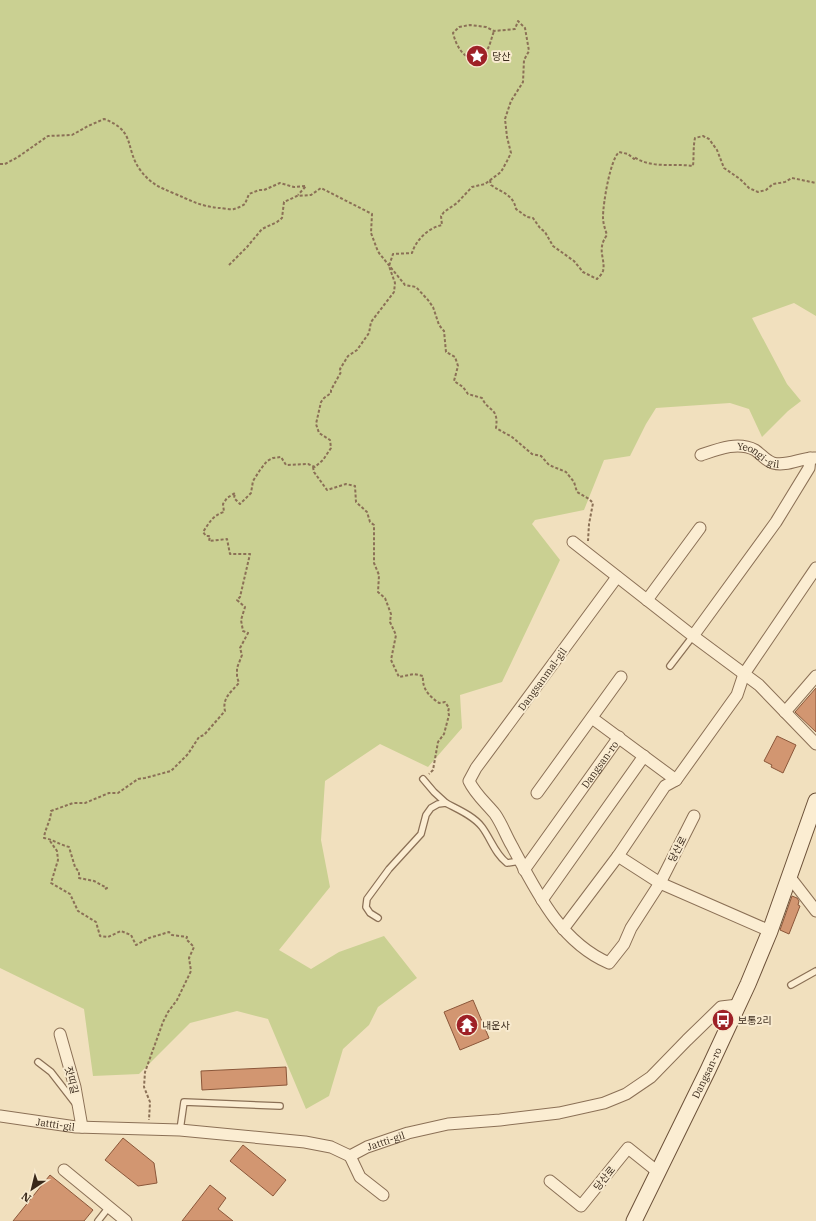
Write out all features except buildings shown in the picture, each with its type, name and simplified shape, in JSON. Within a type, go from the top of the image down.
[{"type":"street","name":"Yeongi-gil","points":[[701,455],[717,449],[736,445],[754,449],[772,463],[788,463],[813,458]]},
{"type":"street","points":[[693,636],[776,522],[809,468],[813,458]]},
{"type":"street","points":[[647,600],[700,528]]},
{"type":"street","points":[[573,542],[693,636],[759,685],[816,744]]},
{"type":"street","points":[[563,929],[618,856],[665,786],[676,780],[737,695],[744,674],[816,568]]},
{"type":"street","name":"Dangsanmal-gil","points":[[522,865],[495,815],[473,790],[468,781],[476,768],[617,577]]},
{"type":"street","points":[[785,712],[816,676]]},
{"type":"street","points":[[537,793],[621,677]]},
{"type":"street","name":"Dangsan-ro","points":[[592,718],[676,780]]},
{"type":"street","name":"Dangsan-ro","points":[[522,865],[619,737]]},
{"type":"street","points":[[542,900],[644,756]]},
{"type":"street","name":"Dangsan-ro","points":[[637,1220],[658,1172],[738,1005],[770,931],[816,800]]},
{"type":"street","name":"당산로","points":[[660,883],[694,816]]},
{"type":"street","points":[[618,856],[660,883],[770,931]]},
{"type":"street","points":[[522,865],[550,913],[563,929],[573,939],[601,959],[610,963],[624,944],[631,928],[660,883]]},
{"type":"street","points":[[789,876],[816,911]]},
{"type":"street","name":"Jattti-gil","points":[[0,1116],[82,1127],[180,1130],[305,1142],[331,1147],[350,1156],[367,1147],[408,1133],[448,1124],[559,1113],[604,1103],[626,1094],[651,1077],[721,1007],[738,1005]]},
{"type":"street","name":"잣띠길","points":[[60,1034],[75,1087],[82,1127]]},
{"type":"street","name":"당산로","points":[[550,1181],[581,1206],[628,1148],[658,1172]]},
{"type":"street","points":[[350,1156],[360,1177],[383,1195]]},
{"type":"street","points":[[64,1170],[126,1221]]},
{"type":"lane","points":[[670,666],[693,636]]},
{"type":"lane","points":[[422,779],[446,803],[482,826],[500,858],[507,863],[522,865]]},
{"type":"lane","points":[[378,918],[370,913],[366,907],[366,899],[389,869],[421,834],[426,815],[431,808],[438,804],[446,803]]},
{"type":"lane","points":[[791,986],[816,971]]},
{"type":"lane","points":[[38,1062],[51,1072],[68,1093],[79,1110]]},
{"type":"lane","points":[[180,1130],[184,1102],[280,1106]]},
{"type":"lane","points":[[98,1221],[109,1207]]},
{"type":"path","points":[[105,889],[106,888],[94,881],[79,878],[79,872],[75,867],[69,847],[44,838],[44,832],[51,820],[51,811],[72,803],[85,803],[109,793],[118,793],[138,779],[171,771],[188,754],[199,737],[204,735],[223,715],[226,698],[239,683],[237,668],[242,655],[240,648],[248,633],[243,631],[241,620],[245,607],[238,600],[250,554],[230,554],[227,539],[209,541],[210,536],[206,536],[203,532],[217,514],[224,512],[223,504],[227,498],[235,493],[234,498],[240,504],[250,493],[253,481],[267,461],[273,458],[281,457],[286,465],[308,464],[316,467],[323,460],[331,448],[330,440],[319,433],[316,424],[321,402],[331,393],[330,390],[341,372],[340,369],[342,364],[348,356],[357,350],[369,333],[370,322],[394,292],[395,283],[389,266],[393,254],[412,253],[418,241],[435,226],[442,225],[441,216],[444,212],[458,204],[472,188],[485,184],[501,172],[510,153],[505,119],[511,102],[524,82],[524,60],[529,51],[525,28],[518,21],[515,29],[494,31],[486,27],[470,25],[459,27],[453,33],[458,48],[472,60],[482,56],[486,52],[491,44],[494,31]]},
{"type":"path","points":[[0,164],[5,164],[18,157],[48,136],[72,135],[104,119],[124,130],[137,164],[152,183],[165,191],[187,200],[206,207],[233,210],[245,204],[250,194],[280,183],[294,187],[306,186],[297,196]]},
{"type":"path","points":[[490,180],[491,185],[509,195],[515,202],[516,209],[527,217],[533,218],[545,232],[553,246],[574,261],[583,272],[597,280],[603,273],[604,265],[601,252],[607,235],[603,219],[603,205],[610,174],[616,155],[619,152],[628,154],[634,159],[634,157],[650,164],[682,164],[693,166],[693,145],[695,138],[704,136],[709,139],[717,150],[724,168],[740,179],[748,188],[758,192],[766,190],[773,184],[785,182],[792,178],[816,183]]},
{"type":"path","points":[[229,265],[262,229],[278,222],[282,218],[284,202],[297,196],[311,195],[321,188],[372,214],[371,233],[379,253],[405,285],[416,287],[433,307],[439,325],[444,331],[446,352],[455,356],[458,366],[454,380],[463,387],[468,394],[482,398],[493,410],[498,419],[496,428],[512,437],[532,454],[541,456],[549,465],[566,472],[574,482],[576,492],[594,503],[589,528],[587,553]]},
{"type":"path","points":[[313,466],[314,472],[327,490],[346,484],[355,486],[356,502],[367,512],[370,522],[374,525],[374,564],[379,575],[378,592],[385,598],[392,614],[390,622],[396,636],[391,660],[399,676],[414,674],[423,676],[422,684],[430,697],[439,703],[445,702],[449,708],[449,715],[444,734],[438,742],[433,770],[422,779]]},
{"type":"path","points":[[50,840],[57,851],[58,860],[51,883],[70,894],[78,911],[96,922],[100,936],[108,937],[121,931],[131,935],[136,945],[149,938],[169,932],[172,935],[187,937],[186,939],[194,947],[189,958],[191,971],[178,1000],[168,1012],[163,1022],[145,1072],[144,1087],[150,1102],[149,1129]]},
{"type":"green space","points":[[0,0],[816,0],[816,316],[794,303],[752,318],[787,384],[801,401],[788,411],[762,437],[749,409],[730,403],[656,408],[630,456],[604,460],[584,510],[535,520],[532,524],[560,560],[502,682],[460,695],[462,728],[428,767],[380,744],[325,781],[321,840],[330,887],[279,950],[311,969],[339,952],[384,936],[417,978],[378,1007],[369,1025],[343,1049],[329,1096],[306,1109],[268,1019],[237,1011],[190,1023],[139,1074],[93,1076],[84,1009],[0,968]]},
{"type":"place","name":"당산","points":[[477,56]]},
{"type":"place","name":"보통2리","points":[[723,1020]]},
{"type":"place","name":"내운사","points":[[467,1025]]}]
